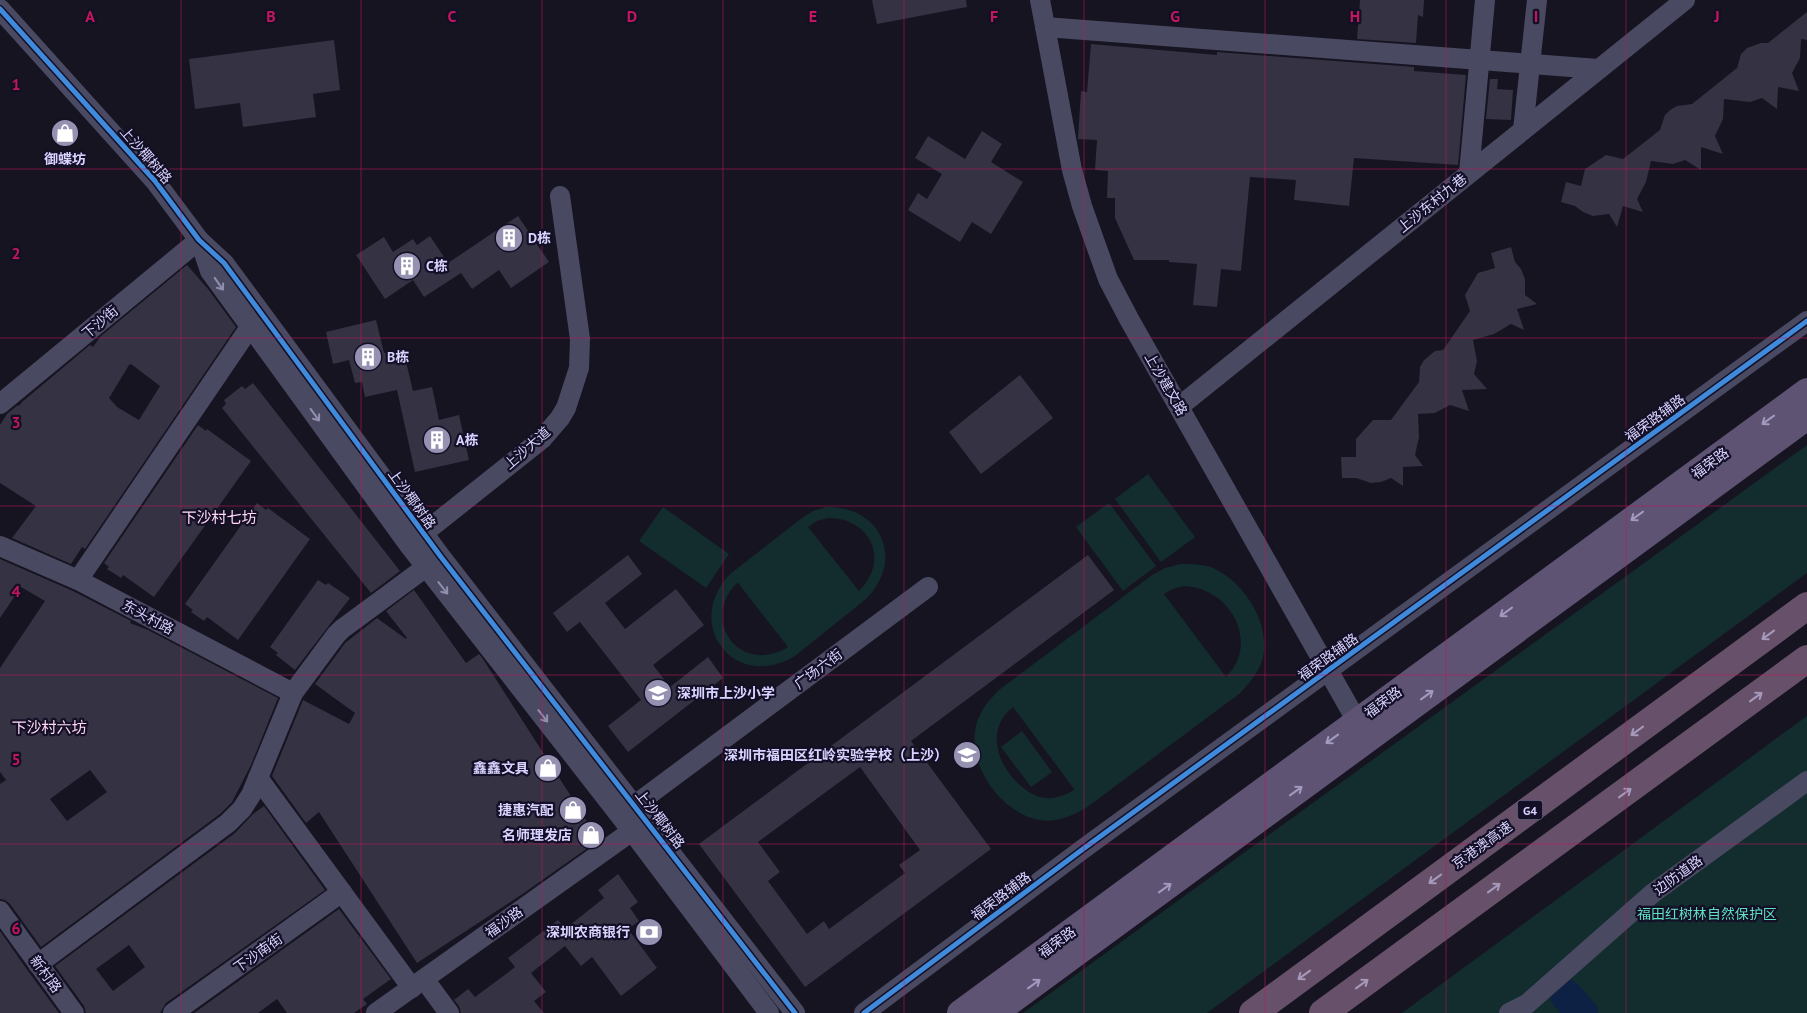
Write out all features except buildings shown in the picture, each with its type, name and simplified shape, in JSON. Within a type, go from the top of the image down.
[{"type":"highway","name":"京港澳高速","points":[[1253,1013],[1807,606]]},
{"type":"highway","points":[[1323,1013],[1807,660]]},
{"type":"main road","name":"福荣路","points":[[995,1013],[1807,391]]},
{"type":"main road","name":"福荣路","points":[[960,1013],[1807,417]]},
{"type":"street","name":"上沙建文路","points":[[1040,0],[1072,170],[1094,244],[1108,279],[1362,730]]},
{"type":"street","points":[[1469,173],[1485,0]]},
{"type":"street","points":[[1523,130],[1537,0]]},
{"type":"street","name":"上沙东村九巷","points":[[1180,406],[1685,0]]},
{"type":"street","name":"上沙椰树路","points":[[0,9],[155,181],[199,240],[210,271],[256,320],[632,831],[769,1013]]},
{"type":"street","points":[[1046,27],[1598,69]]},
{"type":"street","name":"上沙大道","points":[[417,539],[542,439],[560,418],[569,401],[579,368],[580,339],[560,196]]},
{"type":"street","name":"下沙街","points":[[0,404],[199,240]]},
{"type":"street","points":[[78,580],[256,320]]},
{"type":"street","name":"福荣路辅路","points":[[864,1013],[1091,843],[1807,321]]},
{"type":"street","name":"东头村路","points":[[0,546],[78,580],[293,693]]},
{"type":"street","points":[[38,964],[228,823],[242,809],[251,795],[293,693],[342,629],[434,562]]},
{"type":"street","name":"上沙椰树路","points":[[434,562],[635,805],[795,1013]]},
{"type":"street","name":"广场六街","points":[[635,805],[928,587]]},
{"type":"street","points":[[258,778],[342,892],[418,983],[449,1013]]},
{"type":"street","name":"边防道路","points":[[1509,1013],[1527,1004],[1653,893],[1807,781]]},
{"type":"street","name":"福沙路","points":[[376,1013],[632,831]]},
{"type":"street","name":"下沙南街","points":[[173,1013],[342,892]]},
{"type":"street","name":"新村路","points":[[0,911],[74,1013]]},
{"type":"green space","points":[[1807,445],[1807,573],[1207,1013],[1023,1013]]},
{"type":"green space","points":[[1148,474],[1195,537],[1161,562],[1115,499]]},
{"type":"green space","points":[[1109,503],[1156,566],[1123,591],[1076,527]]},
{"type":"green space","points":[[663,507],[729,554],[706,588],[639,541]]},
{"type":"green space","points":[[826,507],[845,509],[861,515],[874,525],[882,538],[885,552],[884,568],[878,584],[866,599],[795,656],[773,665],[753,666],[735,659],[722,648],[714,632],[711,613],[717,594],[730,574],[813,511]],"holes":[[[828,518],[843,520],[855,525],[865,533],[871,543],[874,554],[873,567],[868,579],[859,591],[808,527],[817,521]],[[738,583],[788,647],[771,654],[755,655],[741,650],[731,640],[724,628],[722,613],[726,598]]]},
{"type":"green space","points":[[1181,564],[1211,567],[1226,575],[1244,593],[1252,603],[1262,627],[1264,639],[1263,658],[1255,675],[1239,694],[1086,808],[1075,814],[1052,821],[1025,816],[1013,809],[991,787],[983,774],[978,760],[975,732],[983,709],[999,690],[1152,575],[1165,568]],"holes":[[[1184,586],[1200,589],[1214,596],[1226,606],[1235,619],[1240,633],[1241,648],[1236,663],[1226,677],[1164,594]],[[1013,707],[1074,789],[1074,790],[1057,797],[1042,797],[1026,790],[1013,778],[1001,758],[997,736],[1004,716]]]},
{"type":"green space","name":"福田红树林自然保护区","points":[[1807,716],[1807,1013],[1402,1013]]},
{"type":"green space","points":[[1022,731],[1052,772],[1031,787],[1001,747]]},
{"type":"waterway","points":[[1566,995],[1582,1013]]},
{"type":"cycle path","points":[[0,9],[155,181],[199,240],[224,263],[441,557],[795,1013]]},
{"type":"cycle path","points":[[864,1013],[1083,849],[1807,321]]},
{"type":"place","name":"御蝶坊","points":[[65,133]]},
{"type":"place","name":"D栋","points":[[509,238]]},
{"type":"place","name":"C栋","points":[[407,266]]},
{"type":"place","name":"B栋","points":[[368,357]]},
{"type":"place","name":"A栋","points":[[437,440]]},
{"type":"place","name":"深圳市上沙小学","points":[[658,693]]},
{"type":"place","name":"深圳市福田区红岭实验学校（上沙）","points":[[967,755]]},
{"type":"place","name":"鑫鑫文具","points":[[548,768]]},
{"type":"place","name":"捷惠汽配","points":[[573,810]]},
{"type":"place","name":"名师理发店","points":[[591,835]]},
{"type":"place","name":"深圳农商银行","points":[[649,932]]},
{"type":"district","name":"下沙村七坊","points":[[219,517]]},
{"type":"district","name":"下沙村六坊","points":[[49,727]]}]
